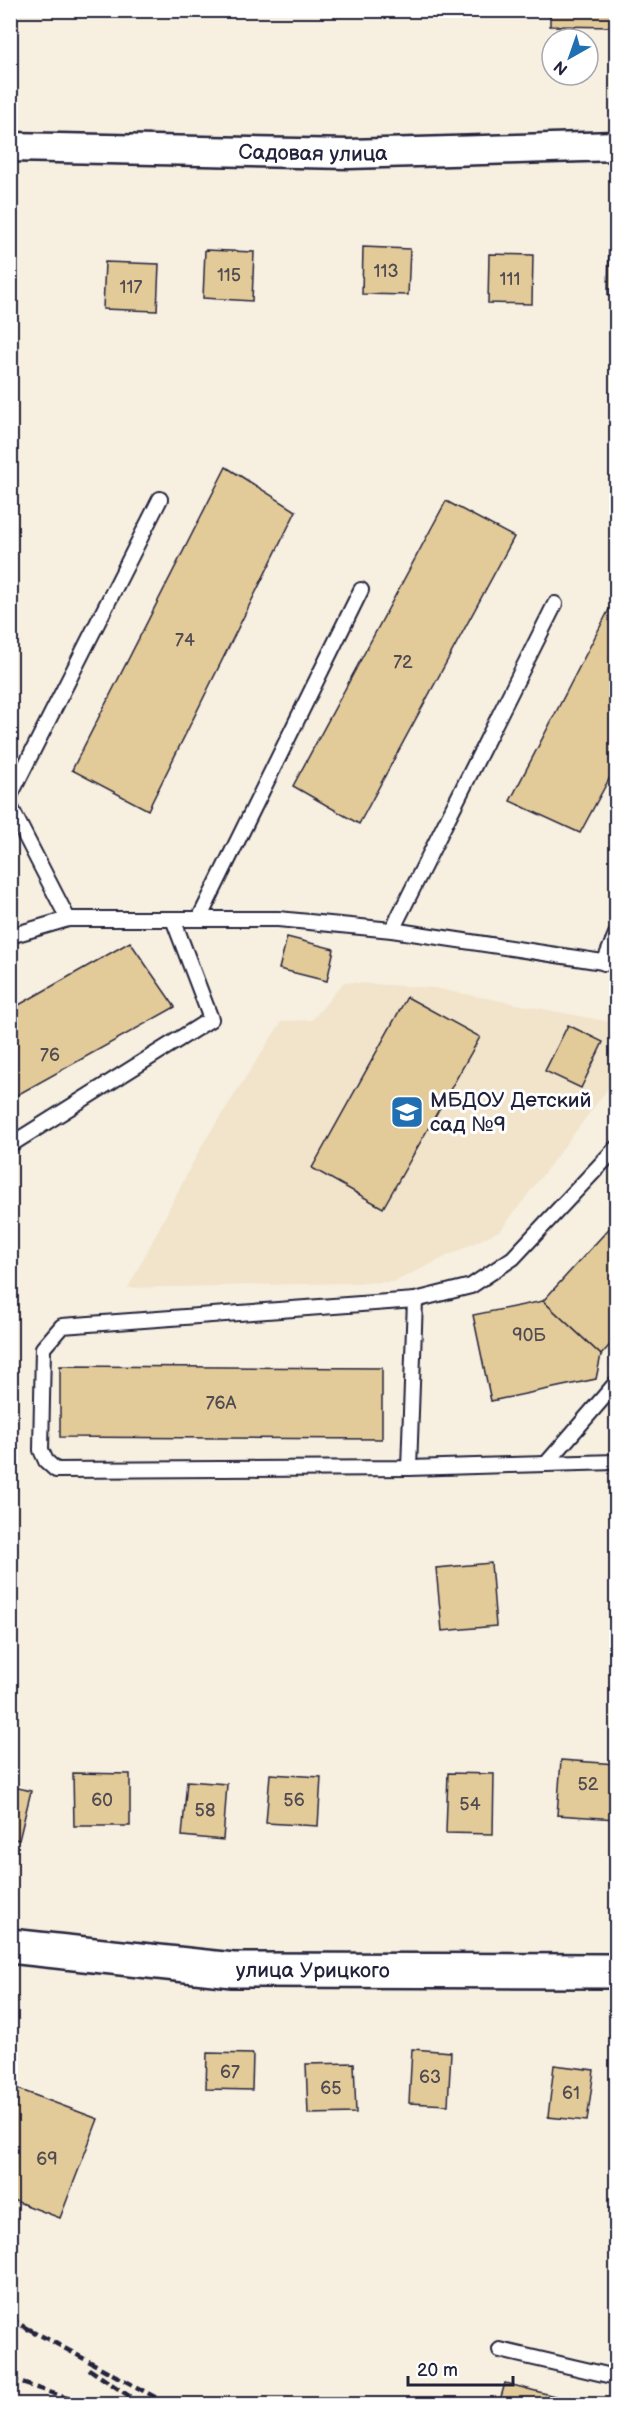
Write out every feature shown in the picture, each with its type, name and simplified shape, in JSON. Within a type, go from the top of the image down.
[{"type":"main road","name":"улица Урицкого","points":[[10,1946],[233,1970],[616,1971]]},
{"type":"street","name":"Садовая улица","points":[[10,147],[349,154],[616,146]]},
{"type":"lane","points":[[10,796],[160,499]]},
{"type":"lane","points":[[199,919],[361,590]]},
{"type":"lane","points":[[392,930],[555,604]]},
{"type":"lane","points":[[10,806],[68,919]]},
{"type":"lane","points":[[10,936],[68,919],[278,919],[392,930],[610,963],[616,934]]},
{"type":"lane","points":[[10,1145],[212,1019],[173,919]]},
{"type":"lane","points":[[616,1148],[513,1258],[471,1286],[414,1300],[62,1326],[43,1348],[41,1450],[46,1461],[56,1470],[409,1468],[616,1462]]},
{"type":"lane","points":[[409,1468],[414,1300]]},
{"type":"lane","points":[[546,1464],[616,1383]]},
{"type":"lane","points":[[500,2350],[616,2377]]},
{"type":"shaded area","name":"МБДОУ Детский сад №9","points":[[344,982],[434,988],[616,1023],[616,1078],[501,1230],[394,1282],[128,1288],[202,1145],[282,1021],[312,1020]]},
{"type":"building","points":[[550,10],[616,10],[616,27],[550,26]]},
{"type":"building","points":[[363,247],[410,249],[408,295],[362,294]]},
{"type":"building","points":[[609,248],[616,248],[616,295],[608,295]]},
{"type":"building","points":[[205,250],[254,252],[252,301],[203,298]]},
{"type":"building","points":[[489,254],[533,255],[532,304],[488,303]]},
{"type":"building","points":[[105,262],[159,264],[157,311],[103,309]]},
{"type":"building","points":[[226,467],[296,511],[148,810],[72,770]]},
{"type":"building","points":[[446,501],[514,537],[359,824],[293,786]]},
{"type":"building","points":[[616,596],[616,766],[580,833],[510,801]]},
{"type":"building","points":[[287,937],[334,949],[327,981],[279,969]]},
{"type":"building","points":[[130,942],[175,1007],[10,1099],[10,1010]]},
{"type":"building","points":[[407,997],[480,1037],[383,1208],[312,1168]]},
{"type":"building","points":[[568,1025],[603,1042],[581,1088],[545,1071]]},
{"type":"building","points":[[616,1221],[616,1338],[601,1355],[543,1301]]},
{"type":"building","points":[[543,1301],[601,1355],[596,1379],[491,1401],[473,1315]]},
{"type":"building","points":[[60,1366],[382,1368],[382,1439],[60,1437]]},
{"type":"building","points":[[491,1563],[496,1626],[442,1631],[436,1568]]},
{"type":"building","points":[[561,1760],[616,1764],[616,1819],[557,1815]]},
{"type":"building","points":[[73,1773],[130,1774],[130,1826],[74,1826]]},
{"type":"building","points":[[448,1773],[494,1774],[493,1834],[446,1833]]},
{"type":"building","points":[[270,1774],[321,1777],[318,1826],[266,1823]]},
{"type":"building","points":[[187,1781],[227,1784],[223,1840],[182,1836]]},
{"type":"building","points":[[10,1786],[31,1791],[19,1840],[10,1838]]},
{"type":"building","points":[[412,2049],[451,2052],[448,2105],[409,2103]]},
{"type":"building","points":[[207,2053],[253,2054],[252,2090],[206,2089]]},
{"type":"building","points":[[354,2063],[356,2113],[308,2114],[306,2064]]},
{"type":"building","points":[[554,2065],[594,2070],[587,2121],[548,2117]]},
{"type":"building","points":[[10,2086],[98,2119],[60,2218],[10,2199]]},
{"type":"building","points":[[505,2383],[585,2404],[499,2404]]},
{"type":"railway","points":[[10,2318],[36,2334]]},
{"type":"railway","points":[[29,2329],[168,2404]]},
{"type":"railway","points":[[89,2369],[141,2404]]},
{"type":"railway","points":[[10,2379],[85,2404]]},
{"type":"place","name":"МБДОУ Детский сад №9","points":[[407,1112]]}]
